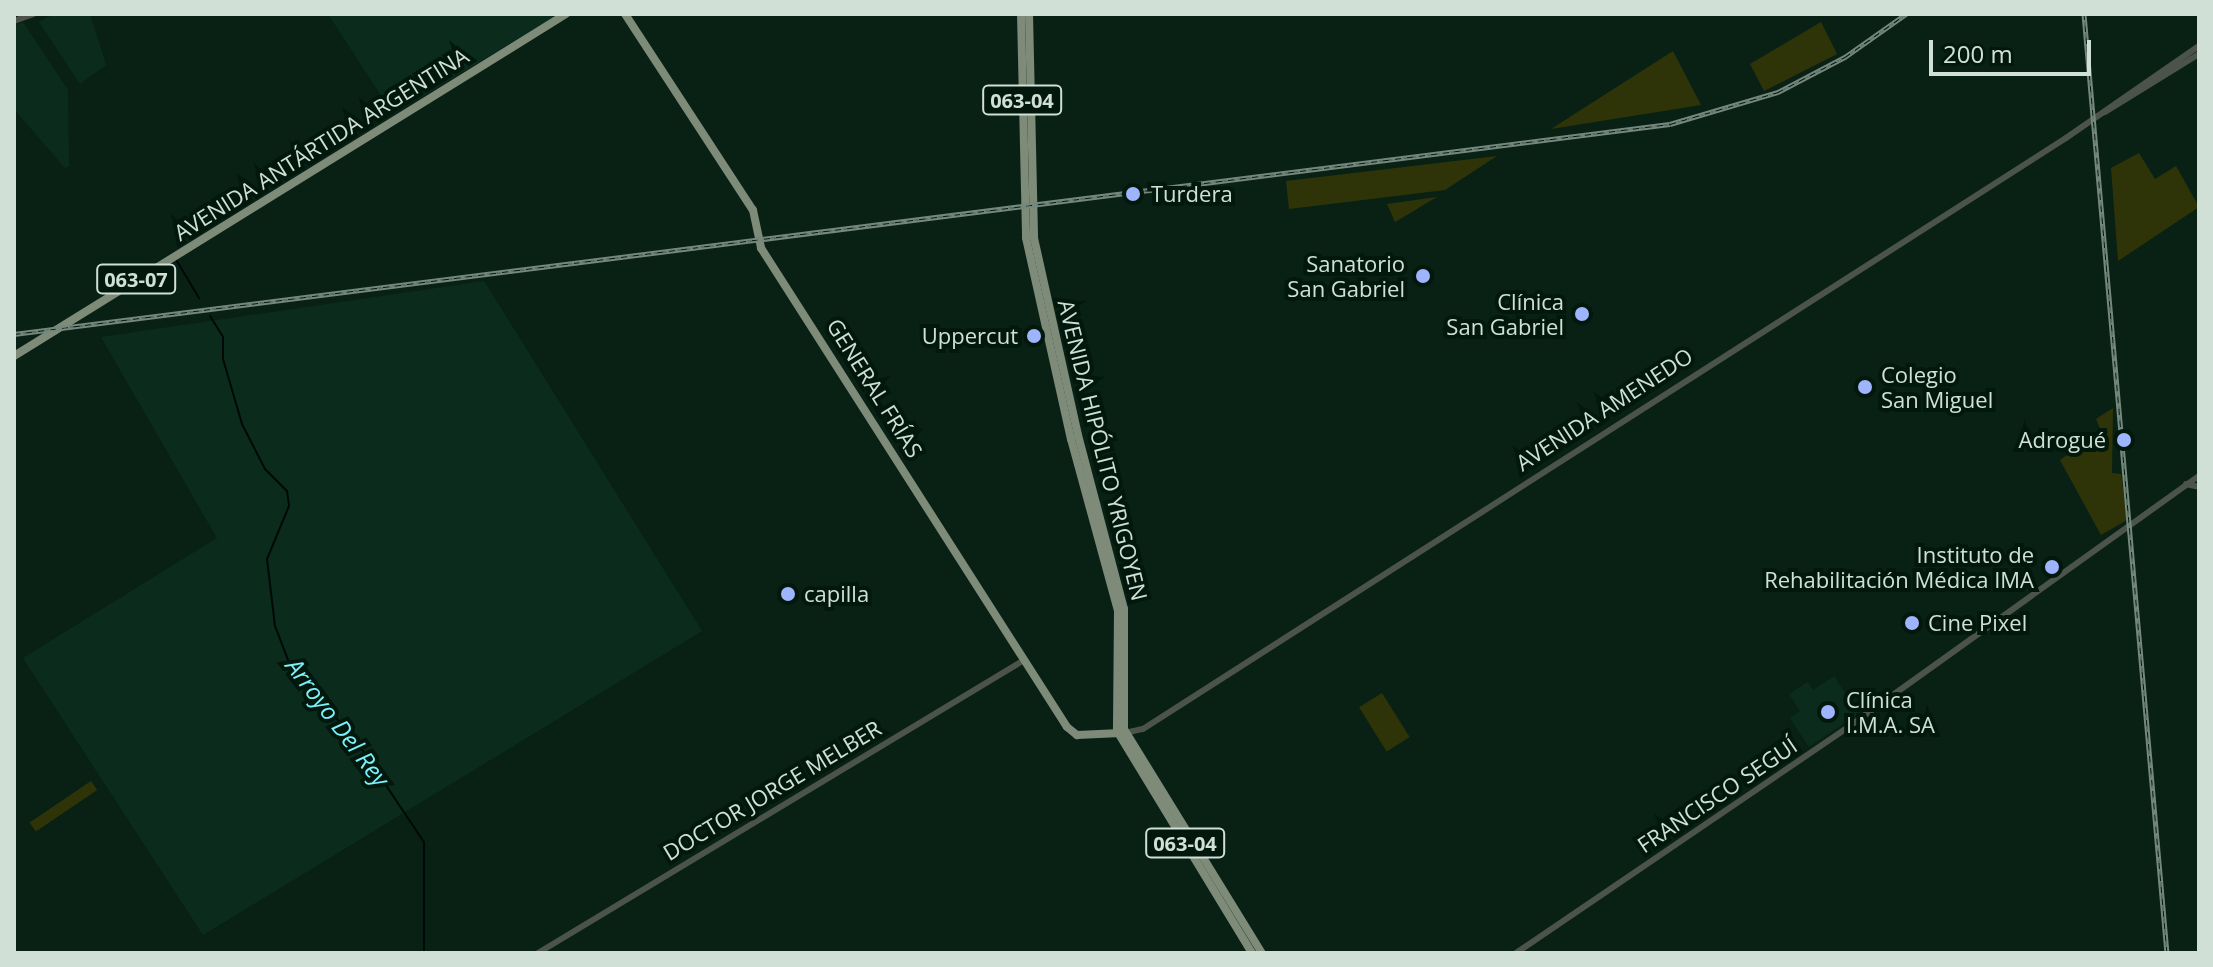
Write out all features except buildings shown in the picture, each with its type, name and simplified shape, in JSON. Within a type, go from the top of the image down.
[{"type":"main road","name":"AVENIDA ANTÁRTIDA ARGENTINA","points":[[14,356],[566,14]]},
{"type":"main road","name":"GENERAL FRÍAS","points":[[625,14],[753,210],[761,248],[1069,731],[1082,736],[1122,733]]},
{"type":"main road","name":"AVENIDA HIPÓLITO YRIGOYEN","points":[[1021,14],[1029,226],[1078,435],[1123,601],[1122,733]]},
{"type":"main road","name":"AVENIDA HIPÓLITO YRIGOYEN","points":[[1028,184],[1029,14]]},
{"type":"main road","name":"063-04","points":[[1122,733],[1252,953]]},
{"type":"main road","name":"063-04","points":[[1122,733],[1262,953]]},
{"type":"street","points":[[14,21],[33,14]]},
{"type":"street","name":"AVENIDA AMENEDO","points":[[2102,113],[2199,46]]},
{"type":"street","name":"AVENIDA AMENEDO","points":[[1122,733],[1143,729],[2102,113],[2199,54]]},
{"type":"street","name":"FRANCISCO SEGUÍ","points":[[1516,953],[1844,730],[2130,522],[2199,476]]},
{"type":"street","points":[[2186,484],[2199,487]]},
{"type":"street","name":"DOCTOR JORGE MELBER","points":[[538,953],[1024,660]]},
{"type":"shaded area","points":[[54,14],[90,14],[106,65],[80,84],[39,22]]},
{"type":"shaded area","points":[[328,14],[559,14],[393,114]]},
{"type":"shaded area","points":[[23,22],[68,90],[69,166],[65,168],[14,109],[14,26]]},
{"type":"shaded area","points":[[1821,22],[1837,54],[1764,91],[1750,64]]},
{"type":"shaded area","points":[[1673,51],[1701,105],[1551,129]]},
{"type":"shaded area","points":[[2139,153],[2155,179],[2176,166],[2199,207],[2118,261],[2111,168]]},
{"type":"shaded area","points":[[1497,156],[1445,190],[1289,209],[1286,181]]},
{"type":"shaded area","points":[[1437,197],[1395,222],[1387,204]]},
{"type":"shaded area","points":[[484,281],[702,631],[203,935],[23,658],[217,538],[101,337]]},
{"type":"shaded area","points":[[2113,408],[2112,473],[2121,474],[2127,520],[2101,535],[2060,460],[2101,431],[2096,419]]},
{"type":"shaded area","name":"Clínica I.M.A. SA","points":[[1834,676],[1859,713],[1809,747],[1790,718],[1800,711],[1789,694],[1808,682],[1813,690]]},
{"type":"shaded area","points":[[1382,693],[1410,737],[1387,751],[1359,707]]},
{"type":"shaded area","points":[[91,781],[97,790],[36,831],[30,822]]},
{"type":"waterway","name":"Arroyo Del Rey","points":[[175,258],[199,298]]},
{"type":"waterway","name":"Arroyo Del Rey","points":[[210,316],[223,337],[223,359],[242,424],[265,469],[287,491],[289,506],[267,559],[275,626],[289,663],[357,742],[424,842],[424,953]]},
{"type":"railway","points":[[14,334],[1670,124],[1778,92],[1845,57],[1906,14]]},
{"type":"railway","points":[[2084,14],[2167,953]]},
{"type":"place","name":"Turdera","points":[[1133,194]]},
{"type":"place","name":"Sanatorio San Gabriel","points":[[1423,276]]},
{"type":"place","name":"Clínica San Gabriel","points":[[1582,314]]},
{"type":"place","name":"Uppercut","points":[[1034,336]]},
{"type":"place","name":"Colegio San Miguel","points":[[1865,387]]},
{"type":"place","name":"Adrogué","points":[[2124,440]]},
{"type":"place","name":"Instituto de Rehabilitación Médica IMA","points":[[2052,567]]},
{"type":"place","name":"capilla","points":[[788,594]]},
{"type":"place","name":"Cine Pixel","points":[[1912,623]]},
{"type":"place","name":"Clínica I.M.A. SA","points":[[1828,712]]}]
